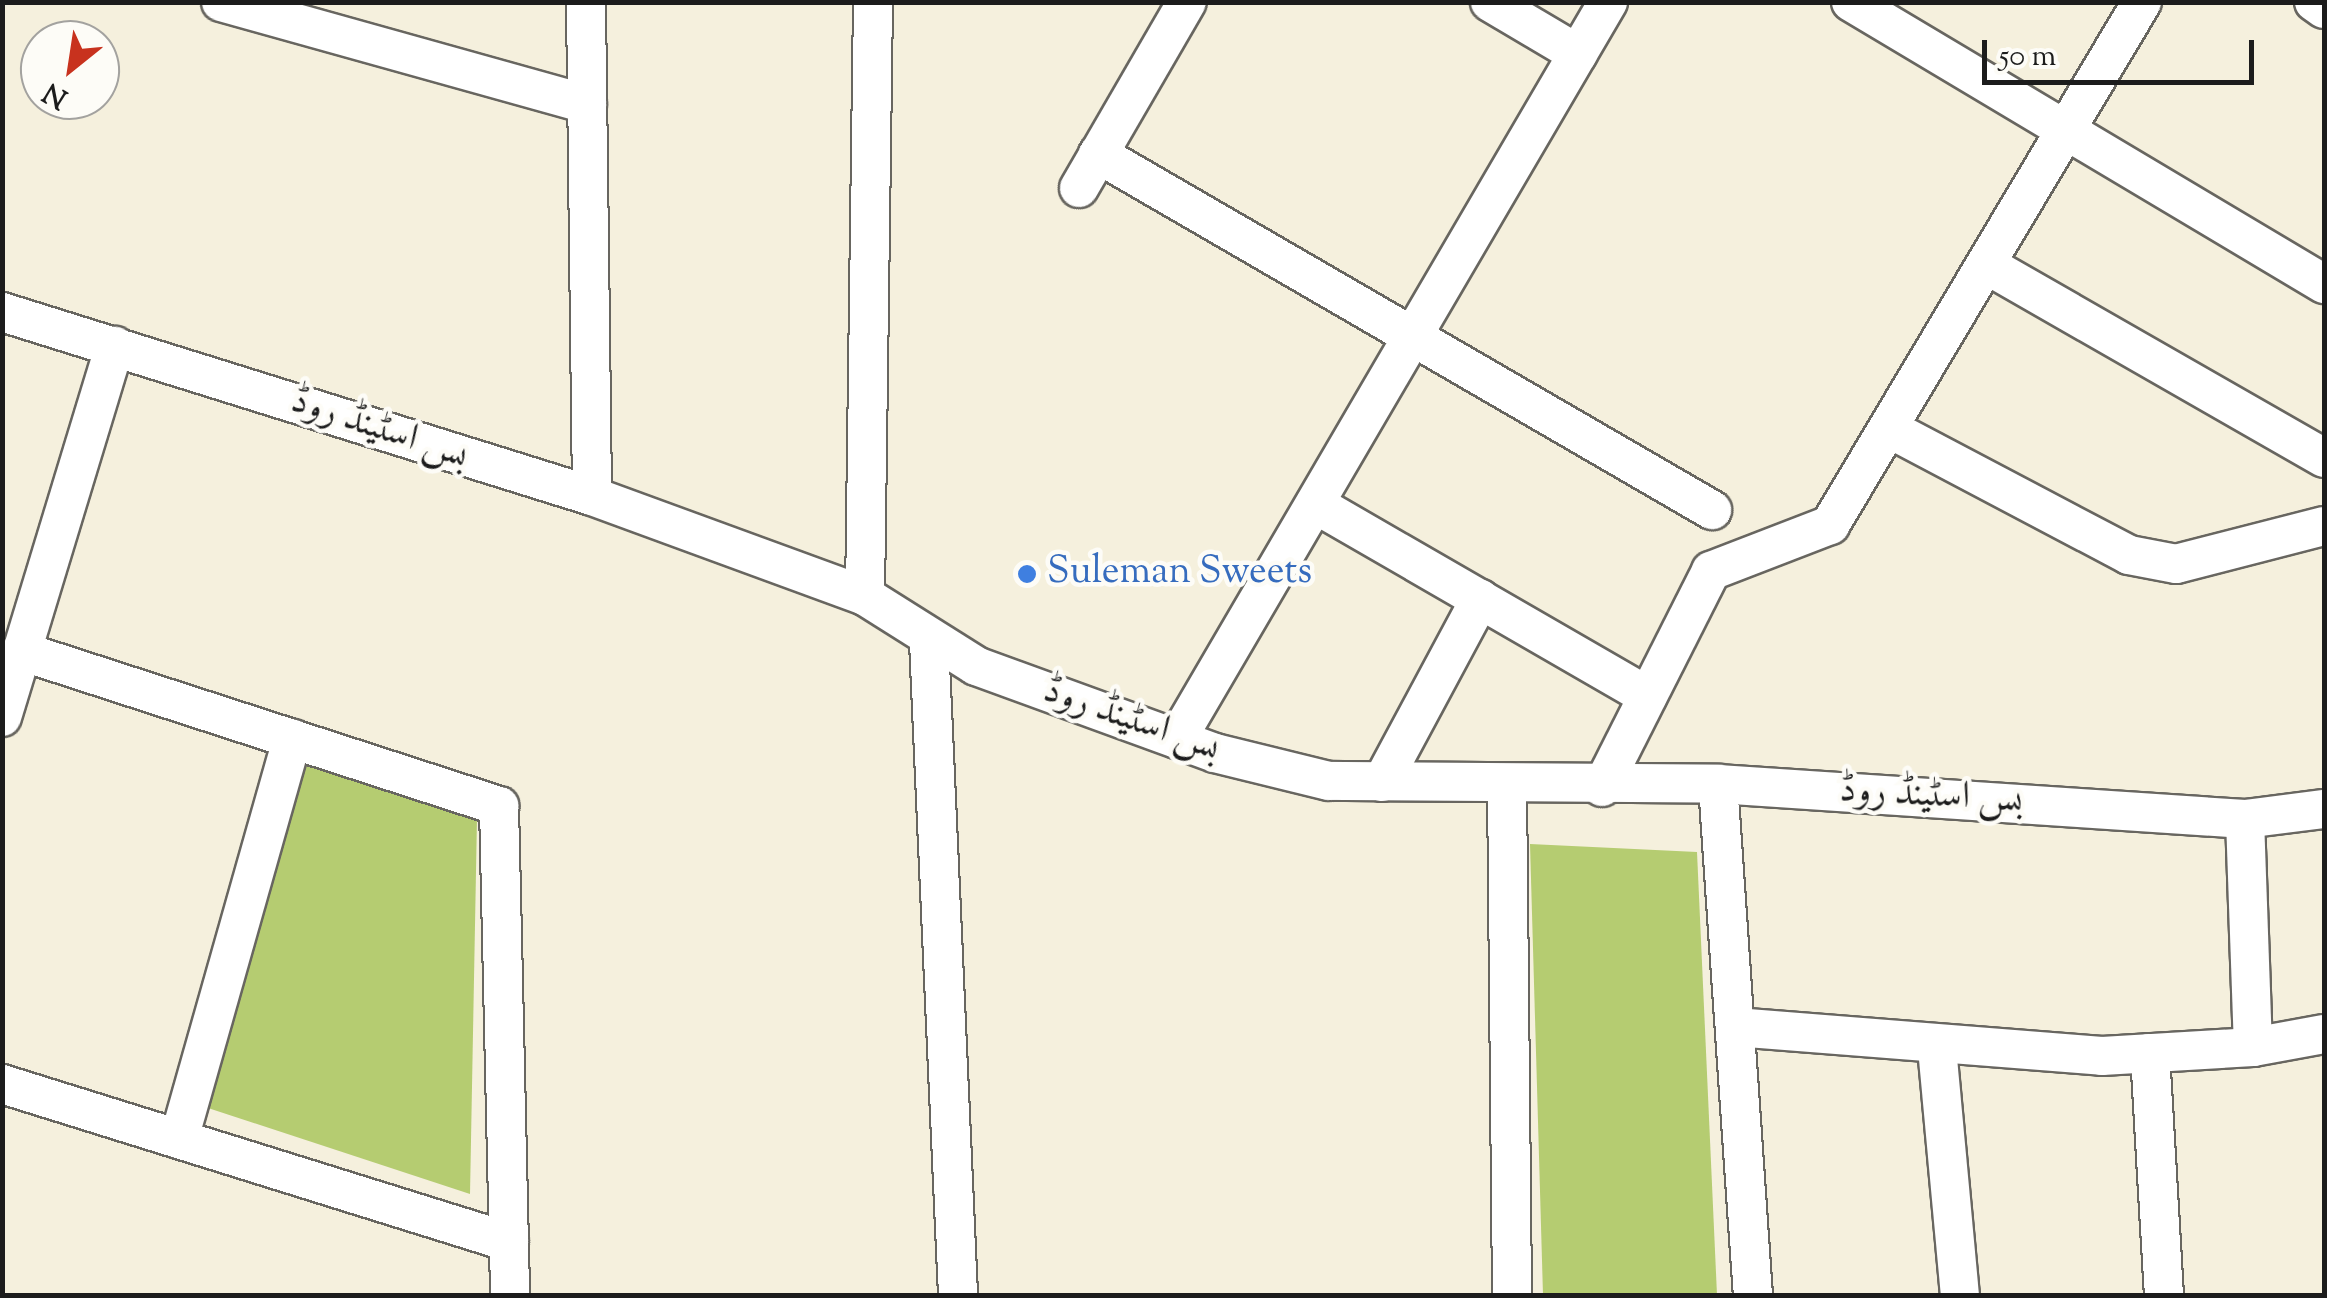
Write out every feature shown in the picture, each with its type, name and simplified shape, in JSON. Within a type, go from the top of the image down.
[{"type":"street","points":[[220,2],[587,104]]},
{"type":"street","points":[[586,2],[592,496]]},
{"type":"street","points":[[865,596],[873,2]]},
{"type":"street","points":[[1079,188],[1187,2]]},
{"type":"street","points":[[1490,2],[1578,54]]},
{"type":"street","points":[[1177,739],[1608,2]]},
{"type":"street","points":[[1851,2],[2324,284]]},
{"type":"street","points":[[1602,786],[1710,571],[1830,525],[2142,2]]},
{"type":"street","points":[[2314,2],[2324,8]]},
{"type":"street","points":[[1098,154],[1712,510]]},
{"type":"street","points":[[1987,265],[2324,458]]},
{"type":"street","name":"بس اسٹینڈ روڈ","points":[[2,312],[592,496],[865,596],[929,641],[976,666],[1177,739],[1329,781],[1718,784],[2245,819],[2324,809]]},
{"type":"street","points":[[2,717],[115,346]]},
{"type":"street","points":[[1890,429],[2130,555],[2176,564],[2324,526]]},
{"type":"street","points":[[1315,504],[1648,696]]},
{"type":"street","points":[[1382,782],[1480,599]]},
{"type":"street","points":[[929,641],[958,1296]]},
{"type":"street","points":[[20,651],[499,806],[510,1296]]},
{"type":"street","points":[[180,1139],[292,739]]},
{"type":"street","points":[[1506,784],[1512,1296]]},
{"type":"street","points":[[1718,784],[1754,1296]]},
{"type":"street","points":[[2245,819],[2253,1047]]},
{"type":"street","points":[[1735,1027],[1937,1048],[2150,1053],[2253,1047],[2324,1034]]},
{"type":"street","points":[[1937,1048],[1960,1296]]},
{"type":"street","points":[[2150,1053],[2164,1296]]},
{"type":"street","points":[[2,1084],[509,1242]]},
{"type":"green space","points":[[296,758],[477,818],[470,1194],[208,1108]]},
{"type":"green space","points":[[1530,844],[1697,852],[1717,1295],[1543,1295]]},
{"type":"place","name":"Suleman Sweets","points":[[1027,574]]}]
